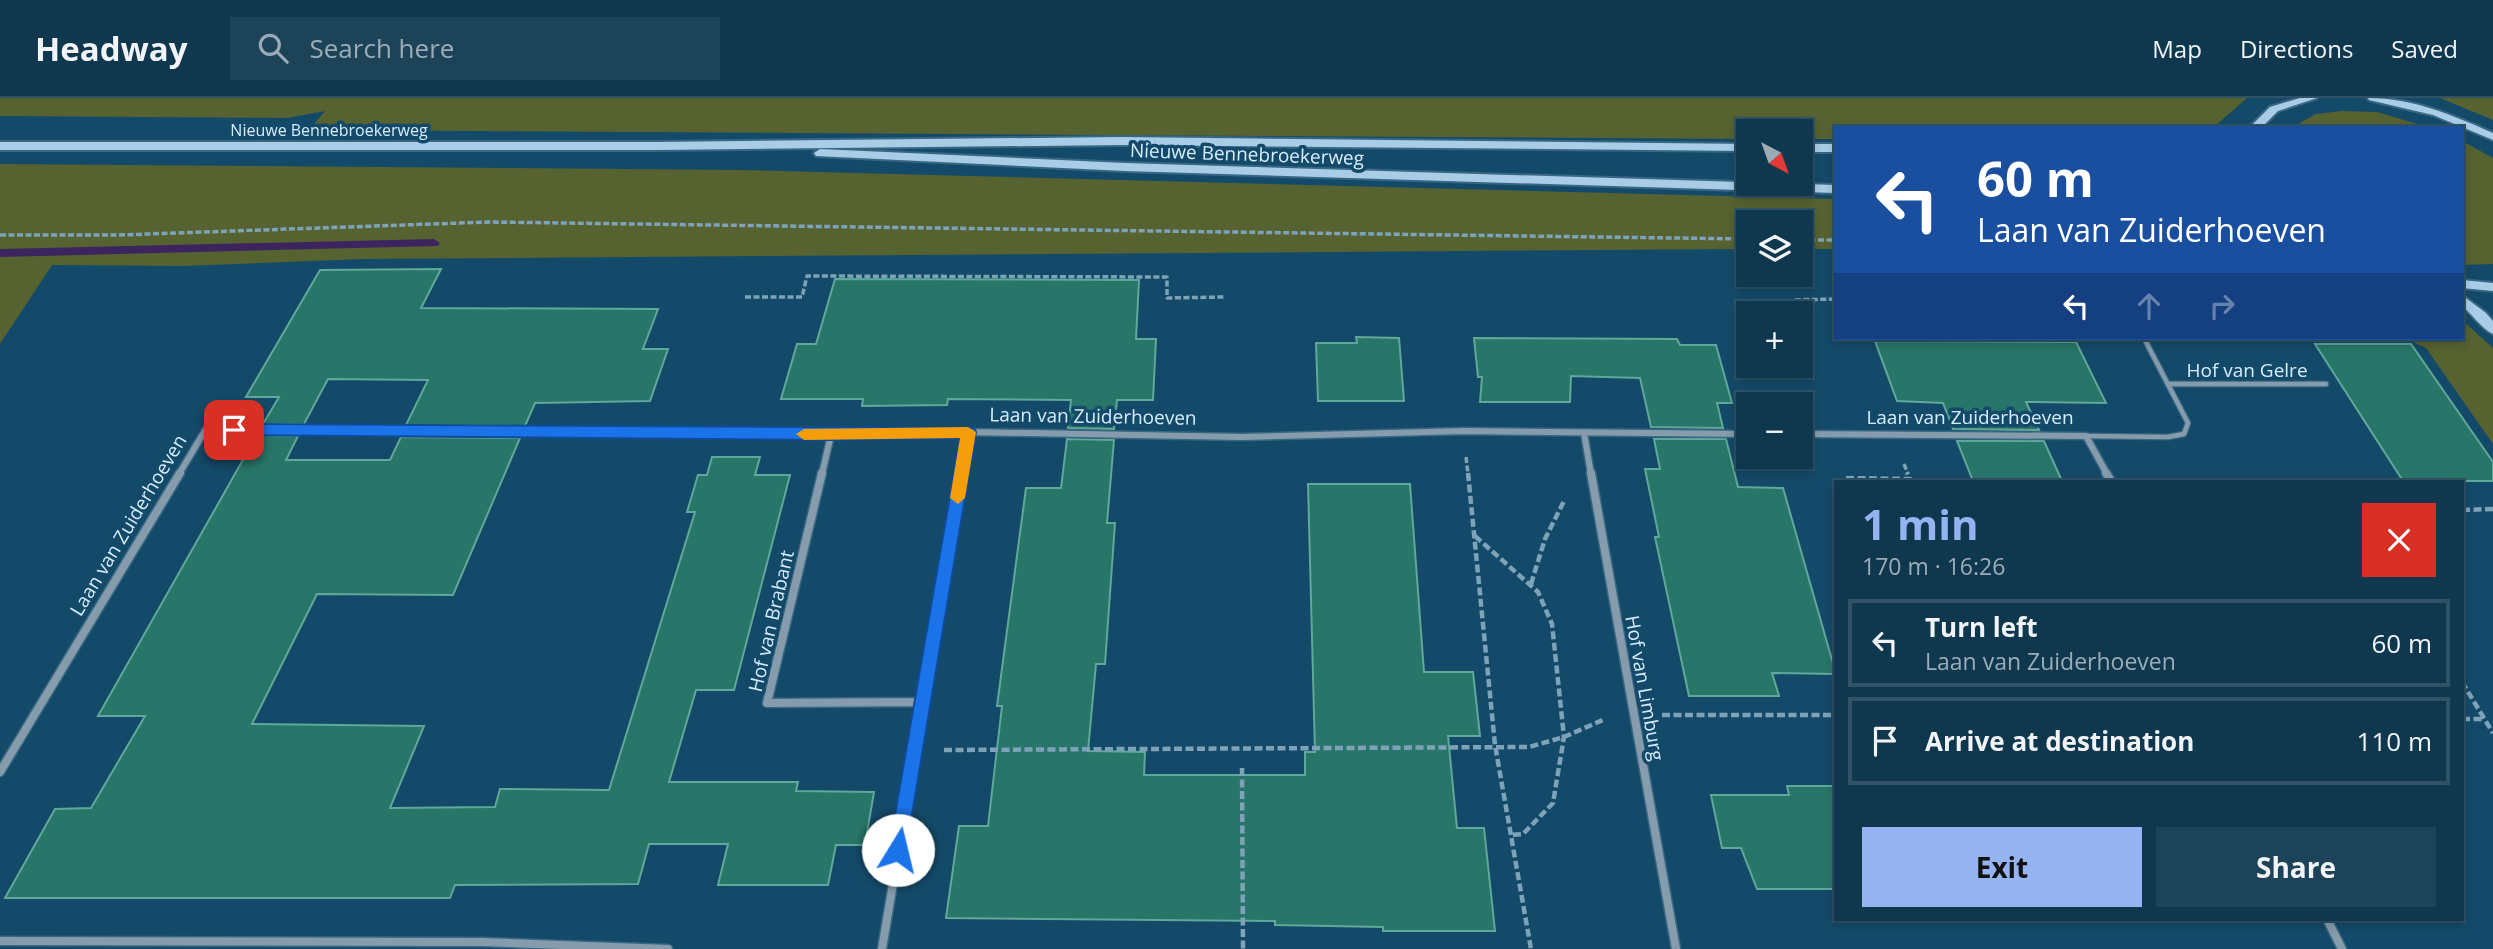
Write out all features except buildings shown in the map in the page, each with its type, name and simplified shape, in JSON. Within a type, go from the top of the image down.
[{"type":"main road","points":[[2256,126],[2274,109],[2312,98]]},
{"type":"main road","points":[[2373,98],[2436,112],[2493,137]]},
{"type":"main road","name":"Nieuwe Bennebroekerweg","points":[[0,146],[657,146],[1136,141],[1736,148]]},
{"type":"main road","name":"Nieuwe Bennebroekerweg","points":[[657,146],[1139,167],[1834,189]]},
{"type":"main road","points":[[1813,148],[1834,148]]},
{"type":"main road","points":[[2464,284],[2493,287]]},
{"type":"main road","points":[[2464,301],[2493,330]]},
{"type":"street","name":"Laan van Zuiderhoeven","points":[[0,772],[206,429],[831,435],[968,432],[1242,436],[1464,431],[1736,433]]},
{"type":"street","points":[[882,949],[968,432]]},
{"type":"street","name":"Hof van Limburg","points":[[1584,433],[1676,949]]},
{"type":"street","name":"Laan van Zuiderhoeven","points":[[1813,434],[2086,436],[2110,480]]},
{"type":"street","name":"Hof van Brabant","points":[[831,435],[767,703],[923,702]]},
{"type":"street","points":[[2328,921],[2342,949]]},
{"type":"street","points":[[0,941],[468,942],[668,949]]},
{"type":"lane","points":[[2086,436],[2168,438],[2184,434],[2188,423],[2145,340]]},
{"type":"lane","name":"Hof van Gelre","points":[[2168,384],[2326,384]]},
{"type":"path","points":[[0,235],[120,235],[489,222],[1736,239]]},
{"type":"path","points":[[1813,240],[1834,240]]},
{"type":"path","points":[[745,297],[802,297],[807,276],[1167,277],[1167,298],[1224,297]]},
{"type":"path","points":[[1794,301],[1834,299]]},
{"type":"path","points":[[1464,431],[1495,745],[1531,949]]},
{"type":"path","points":[[1846,478],[1910,479],[1892,434]]},
{"type":"path","points":[[1531,584],[1545,539],[1566,492]]},
{"type":"path","points":[[2464,510],[2493,509]]},
{"type":"path","points":[[1474,535],[1538,592],[1552,624],[1560,681],[1564,737],[1553,803],[1523,834],[1511,835]]},
{"type":"path","points":[[2464,685],[2493,733]]},
{"type":"path","points":[[915,751],[1495,745],[1529,747],[1564,737],[1612,716],[1834,715]]},
{"type":"path","points":[[2464,719],[2485,719]]},
{"type":"path","points":[[1242,768],[1243,949]]},
{"type":"green space","points":[[0,98],[2247,98],[2215,126],[1834,126],[1834,139],[1813,139],[1813,119],[1736,119],[1736,139],[309,130],[325,111],[287,118],[0,116]]},
{"type":"green space","points":[[2440,98],[2493,98],[2493,120]]},
{"type":"green space","points":[[2342,111],[2377,112],[2424,126],[2295,126],[2316,114]]},
{"type":"green space","points":[[2464,142],[2493,158],[2493,264],[2464,265]]},
{"type":"green space","points":[[0,164],[742,170],[1834,199],[1834,249],[1813,249],[1813,210],[1736,210],[1736,249],[363,259],[184,266],[52,265],[0,344]]},
{"type":"green space","points":[[2464,322],[2493,348],[2493,444],[2426,348],[2408,340],[2464,340]]},
{"type":"waterway","points":[[0,253],[434,243]]},
{"type":"slow traffic","points":[[804,434],[968,432],[958,498]]},
{"type":"route","points":[[234,430],[831,435],[968,432],[898,850]]}]
